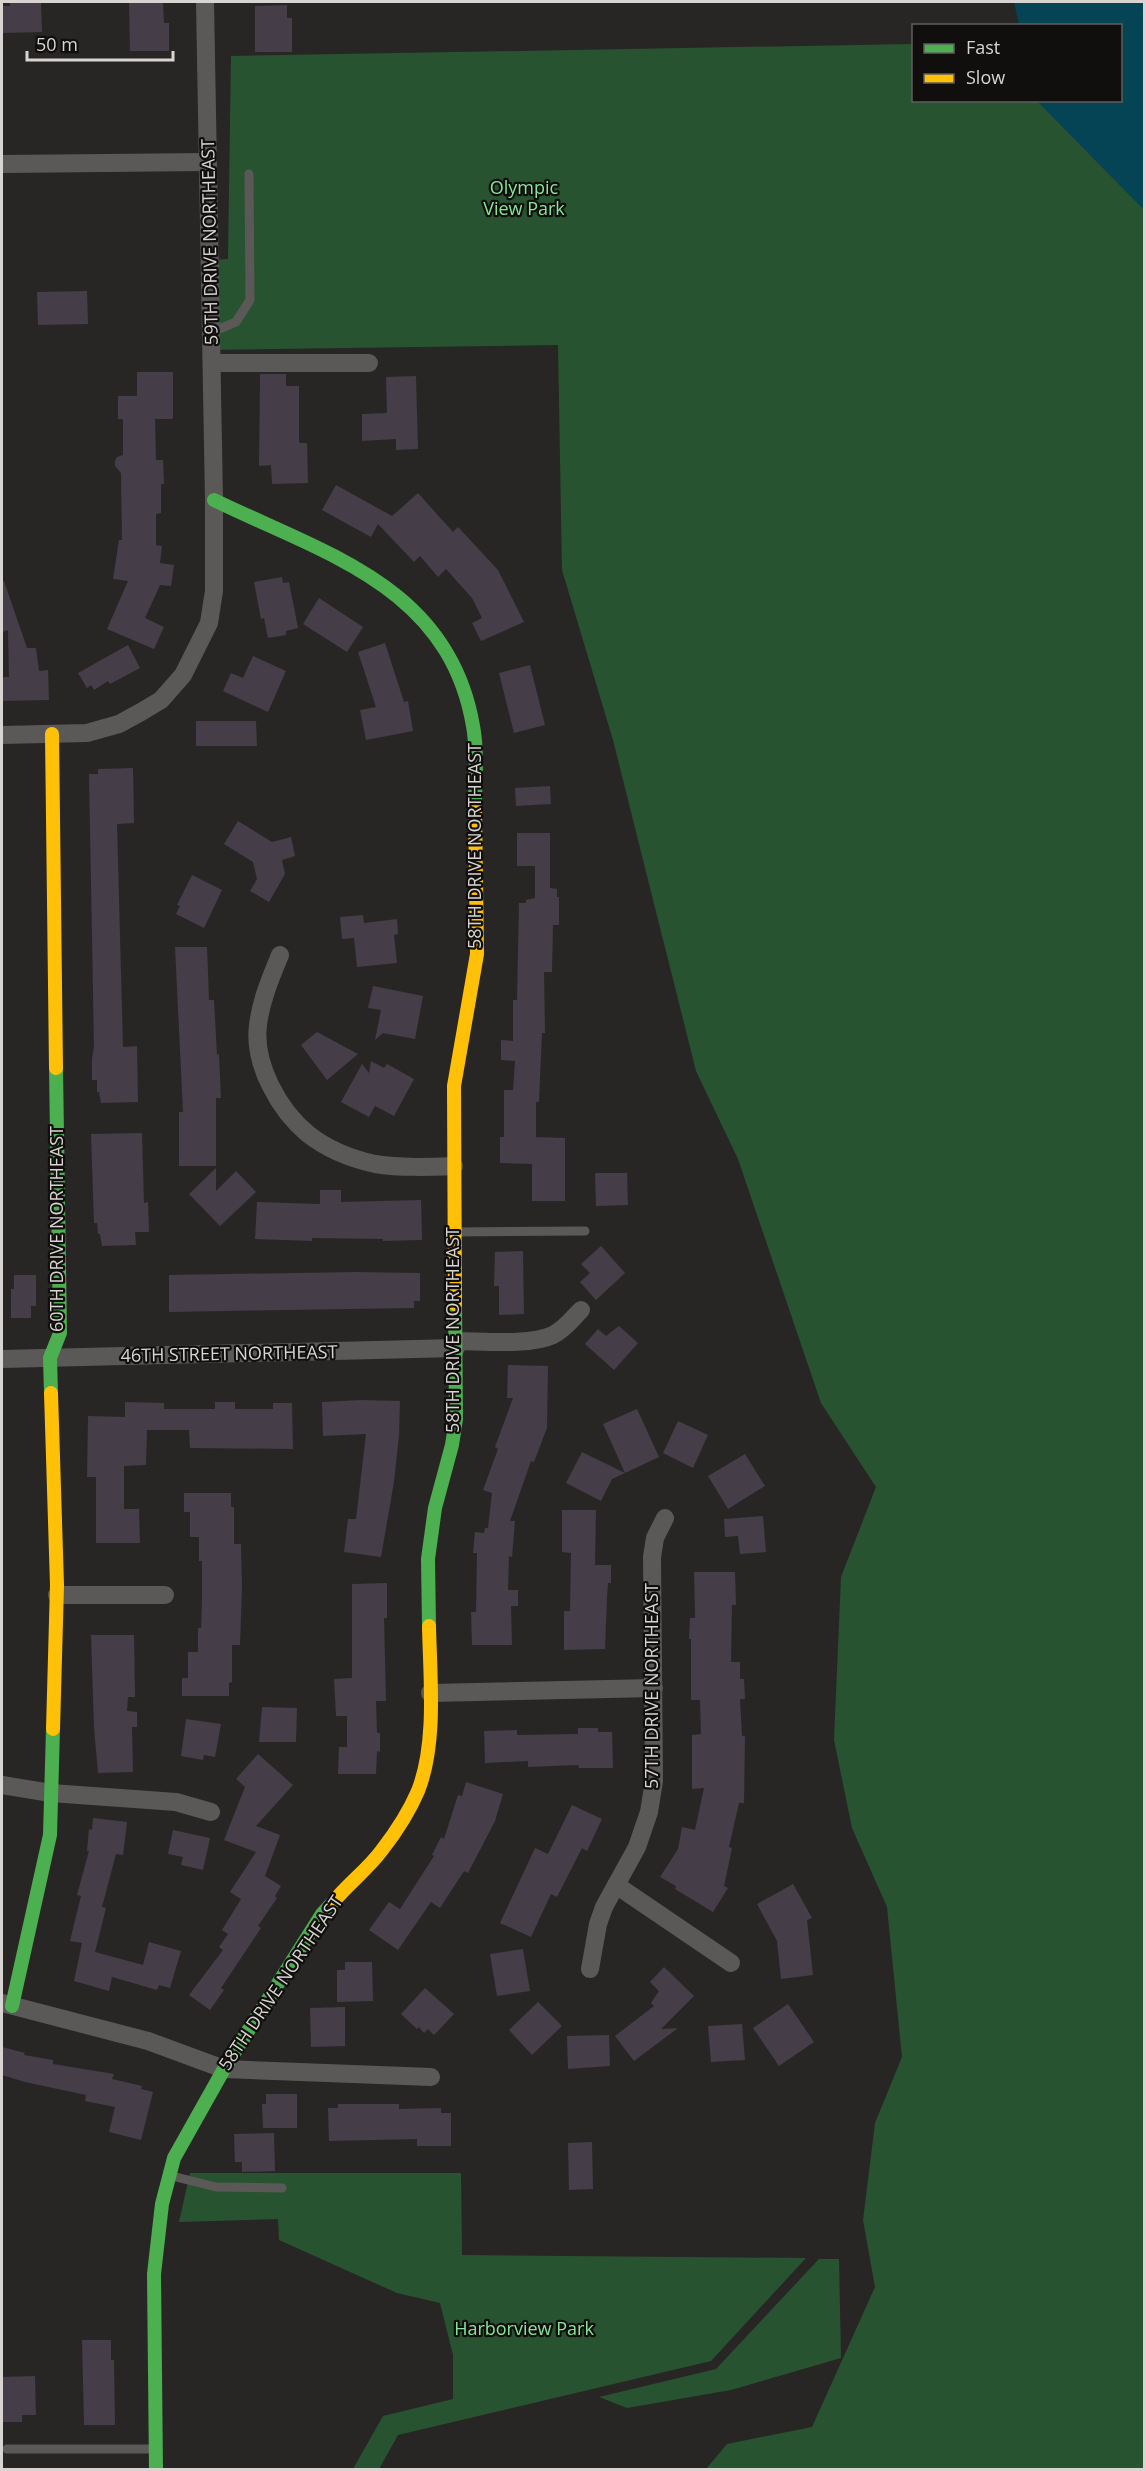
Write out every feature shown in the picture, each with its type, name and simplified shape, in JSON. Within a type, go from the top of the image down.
[{"type":"street","name":"59TH DRIVE NORTHEAST","points":[[205,2],[212,363],[369,363]]},
{"type":"street","points":[[2,164],[208,162]]},
{"type":"street","points":[[2,735],[87,733],[118,724],[162,700],[183,675],[209,622],[214,591],[212,363]]},
{"type":"street","name":"58TH DRIVE NORTHEAST","points":[[156,2469],[154,2274],[156,2242],[174,2158],[224,2069],[322,1914],[381,1852],[405,1817],[418,1790],[427,1757],[430,1693],[428,1559],[435,1508],[452,1445],[456,1419],[454,1086],[477,954],[474,728],[468,698],[458,672],[439,639],[411,606],[385,586],[349,564],[214,500]]},
{"type":"street","name":"60TH DRIVE NORTHEAST","points":[[7,2005],[50,1835],[57,1595],[50,1358],[60,1333],[52,734]]},
{"type":"street","points":[[280,955],[266,989],[258,1026],[258,1051],[269,1083],[288,1113],[308,1134],[343,1155],[387,1165],[454,1166]]},
{"type":"street","name":"46TH STREET NORTHEAST","points":[[2,1359],[456,1345],[531,1340],[544,1338],[566,1326],[581,1310]]},
{"type":"street","name":"57TH DRIVE NORTHEAST","points":[[590,1969],[598,1924],[604,1906],[637,1847],[649,1812],[654,1781],[652,1557],[655,1538],[665,1518]]},
{"type":"street","points":[[57,1595],[165,1595]]},
{"type":"street","points":[[430,1693],[654,1688]]},
{"type":"street","points":[[2,1785],[51,1793],[176,1802],[211,1812]]},
{"type":"street","points":[[616,1884],[731,1963]]},
{"type":"street","points":[[7,2005],[148,2041],[224,2069],[431,2077]]},
{"type":"lane","points":[[212,332],[236,322],[250,300],[249,174]]},
{"type":"lane","points":[[454,1232],[585,1231]]},
{"type":"lane","points":[[169,2176],[216,2187],[282,2188]]},
{"type":"lane","points":[[7,2449],[156,2449]]},
{"type":"green space","name":"Olympic View Park","points":[[912,44],[912,102],[1067,102],[1144,209],[1144,2469],[706,2469],[727,2444],[812,2427],[875,2287],[863,2220],[875,2123],[902,2057],[887,1907],[852,1828],[834,1740],[841,1577],[876,1487],[821,1403],[738,1159],[696,1071],[613,740],[562,570],[558,345],[208,350],[205,260],[228,259],[231,56]]},
{"type":"green space","name":"Harborview Park","points":[[190,2173],[461,2173],[462,2255],[806,2258],[711,2361],[398,2435],[379,2469],[353,2469],[383,2416],[453,2399],[453,2355],[440,2303],[397,2293],[279,2240],[278,2219],[179,2222]]},
{"type":"green space","points":[[819,2259],[839,2259],[841,2358],[731,2390],[627,2408],[599,2397],[716,2369]]},
{"type":"water","points":[[1014,2],[1144,2],[1144,210],[1038,102],[1122,102],[1122,24],[1019,24]]},
{"type":"building","points":[[10,2],[41,2],[42,32],[2,33],[2,6],[10,6]]},
{"type":"building","points":[[129,2],[163,2],[164,23],[169,23],[169,51],[130,51]]},
{"type":"building","points":[[287,5],[287,18],[292,18],[292,52],[255,52],[255,6]]},
{"type":"building","points":[[87,291],[88,324],[38,325],[37,292]]},
{"type":"building","points":[[137,372],[173,372],[173,419],[155,419],[156,460],[163,460],[164,484],[161,484],[161,513],[156,514],[156,545],[162,546],[160,563],[174,565],[171,586],[160,585],[145,618],[164,627],[154,649],[107,629],[128,581],[113,579],[119,540],[122,540],[121,473],[115,466],[117,457],[123,455],[123,419],[118,419],[118,396],[137,396]]},
{"type":"building","points":[[260,374],[286,374],[286,386],[299,386],[299,443],[307,443],[308,483],[272,484],[271,465],[259,466]]},
{"type":"building","points":[[416,376],[418,449],[396,450],[396,439],[362,441],[362,414],[387,413],[386,377]]},
{"type":"building","points":[[336,485],[392,516],[418,493],[453,532],[458,527],[498,570],[524,622],[481,641],[472,623],[482,618],[472,598],[446,569],[438,577],[420,556],[414,562],[378,524],[371,537],[322,510]]},
{"type":"building","points":[[282,577],[283,583],[289,582],[298,628],[286,631],[286,635],[268,638],[264,618],[261,619],[254,582]]},
{"type":"building","points":[[4,581],[27,648],[36,648],[39,671],[48,670],[49,700],[2,701],[2,677],[9,677],[8,630],[2,632],[2,582]]},
{"type":"building","points":[[319,598],[363,627],[347,652],[303,624]]},
{"type":"building","points":[[385,643],[404,702],[408,701],[413,731],[366,740],[360,710],[376,707],[358,652]]},
{"type":"building","points":[[128,645],[140,668],[110,684],[108,681],[94,690],[91,685],[87,688],[78,673]]},
{"type":"building","points":[[253,656],[286,671],[268,712],[223,691],[231,673],[243,678]]},
{"type":"building","points":[[530,665],[545,725],[514,733],[499,673]]},
{"type":"building","points":[[196,721],[256,721],[257,746],[196,746]]},
{"type":"building","points":[[133,768],[134,823],[117,824],[123,1047],[137,1046],[138,1102],[101,1103],[99,1092],[97,1092],[97,1080],[92,1080],[94,1047],[89,774],[98,774],[98,769]]},
{"type":"building","points":[[550,786],[551,804],[516,806],[515,788]]},
{"type":"building","points":[[238,821],[272,842],[291,837],[295,856],[282,860],[285,874],[269,902],[250,891],[257,879],[253,862],[224,844]]},
{"type":"building","points":[[517,833],[550,833],[550,888],[557,889],[557,897],[559,897],[559,925],[553,925],[552,972],[544,972],[545,1033],[542,1033],[539,1102],[536,1102],[536,1137],[565,1138],[565,1201],[532,1201],[532,1164],[500,1163],[500,1137],[504,1137],[504,1090],[513,1090],[515,1061],[501,1060],[501,1040],[513,1041],[513,1000],[517,1000],[519,903],[526,903],[526,900],[535,898],[535,866],[517,866]]},
{"type":"building","points":[[192,875],[222,890],[204,928],[176,914],[180,906],[177,905]]},
{"type":"building","points":[[363,915],[364,923],[397,919],[398,934],[394,935],[397,963],[357,967],[354,938],[342,939],[340,917]]},
{"type":"building","points":[[175,947],[207,947],[209,1000],[214,1000],[221,1098],[216,1098],[216,1166],[179,1166],[179,1112],[183,1112]]},
{"type":"building","points":[[373,986],[423,996],[415,1039],[383,1033],[375,1040],[381,1010],[368,1008]]},
{"type":"building","points":[[317,1032],[358,1054],[327,1080],[301,1045]]},
{"type":"building","points":[[371,1061],[384,1068],[387,1064],[414,1079],[394,1116],[375,1106],[369,1117],[341,1102],[362,1064],[369,1073]]},
{"type":"building","points":[[142,1133],[144,1203],[148,1202],[149,1232],[135,1232],[136,1245],[102,1246],[97,1223],[94,1223],[91,1134]]},
{"type":"building","points":[[216,1168],[216,1191],[236,1171],[256,1192],[220,1226],[189,1194]]},
{"type":"building","points":[[595,1173],[627,1173],[628,1205],[596,1206]]},
{"type":"building","points":[[320,1190],[341,1190],[341,1202],[421,1200],[422,1240],[255,1239],[257,1202],[320,1204]]},
{"type":"building","points":[[601,1246],[625,1273],[596,1300],[580,1282],[590,1273],[581,1264]]},
{"type":"building","points":[[523,1251],[524,1314],[499,1315],[499,1286],[494,1286],[495,1252]]},
{"type":"building","points":[[420,1273],[420,1301],[414,1301],[414,1308],[169,1312],[169,1275]]},
{"type":"building","points":[[14,1275],[36,1275],[36,1306],[31,1306],[31,1318],[11,1318],[11,1289],[14,1289]]},
{"type":"building","points":[[619,1326],[638,1343],[614,1370],[585,1344],[598,1329],[606,1336]]},
{"type":"building","points":[[508,1365],[548,1366],[547,1428],[534,1462],[531,1461],[510,1521],[515,1521],[512,1557],[509,1556],[508,1590],[518,1590],[518,1606],[511,1606],[512,1645],[472,1645],[471,1612],[476,1612],[477,1553],[473,1553],[475,1532],[484,1533],[485,1528],[488,1528],[492,1493],[483,1490],[498,1449],[495,1447],[513,1398],[507,1398]]},
{"type":"building","points":[[400,1401],[394,1482],[381,1557],[344,1552],[348,1519],[356,1519],[366,1434],[323,1436],[322,1402]]},
{"type":"building","points":[[125,1402],[164,1403],[164,1409],[215,1409],[215,1402],[235,1402],[235,1409],[273,1409],[273,1403],[292,1403],[293,1449],[190,1448],[189,1430],[147,1430],[146,1465],[124,1466],[124,1509],[139,1509],[140,1543],[96,1543],[96,1477],[87,1477],[88,1416],[125,1417]]},
{"type":"building","points":[[637,1409],[659,1457],[625,1473],[603,1424]]},
{"type":"building","points":[[678,1421],[708,1435],[693,1468],[663,1453]]},
{"type":"building","points":[[582,1452],[625,1473],[612,1479],[601,1501],[566,1483]]},
{"type":"building","points":[[745,1454],[765,1486],[728,1509],[708,1476]]},
{"type":"building","points":[[184,1493],[231,1493],[231,1507],[234,1507],[234,1544],[241,1544],[242,1587],[240,1645],[232,1645],[232,1682],[229,1683],[229,1696],[182,1696],[182,1678],[188,1678],[188,1652],[198,1652],[198,1628],[201,1628],[202,1602],[202,1561],[199,1561],[199,1537],[190,1537],[190,1512],[184,1512]]},
{"type":"building","points":[[562,1510],[596,1510],[595,1565],[611,1565],[605,1649],[564,1650],[564,1611],[570,1611],[571,1553],[562,1552]]},
{"type":"building","points":[[763,1516],[766,1552],[740,1554],[738,1536],[725,1537],[724,1519]]},
{"type":"building","points":[[694,1572],[735,1572],[736,1605],[732,1605],[731,1662],[740,1662],[740,1679],[744,1679],[745,1699],[740,1699],[742,1736],[745,1736],[744,1803],[739,1803],[729,1847],[732,1848],[724,1886],[728,1888],[713,1912],[660,1877],[678,1849],[682,1827],[695,1830],[704,1788],[692,1789],[692,1735],[701,1734],[700,1700],[691,1700],[691,1639],[689,1639],[690,1618],[695,1618]]},
{"type":"building","points":[[387,1583],[387,1618],[384,1618],[386,1701],[376,1701],[380,1752],[377,1751],[376,1774],[338,1774],[339,1747],[347,1747],[347,1716],[336,1716],[334,1679],[352,1678],[352,1584]]},
{"type":"building","points":[[91,1635],[134,1635],[135,1697],[128,1697],[127,1711],[137,1712],[137,1727],[132,1727],[133,1772],[98,1773]]},
{"type":"building","points":[[262,1707],[297,1708],[296,1742],[259,1742]]},
{"type":"building","points":[[186,1719],[221,1724],[215,1757],[204,1755],[203,1760],[181,1756]]},
{"type":"building","points":[[578,1728],[598,1728],[598,1732],[612,1732],[613,1768],[579,1768],[578,1765],[528,1767],[528,1761],[485,1763],[484,1731],[517,1730],[517,1735],[578,1734]]},
{"type":"building","points":[[258,1754],[293,1785],[256,1826],[280,1835],[265,1876],[281,1886],[275,1896],[277,1898],[258,1926],[261,1928],[221,1988],[224,1990],[210,2010],[189,1995],[223,1950],[219,1947],[228,1934],[222,1930],[241,1899],[230,1892],[256,1852],[224,1840],[245,1787],[236,1779]]},
{"type":"building","points":[[466,1782],[503,1794],[495,1821],[468,1873],[464,1871],[440,1908],[431,1902],[398,1950],[369,1930],[389,1902],[400,1909],[434,1856],[432,1855],[441,1837],[444,1839],[458,1795],[462,1796]]},
{"type":"building","points":[[572,1805],[602,1819],[587,1851],[582,1848],[557,1897],[551,1894],[531,1937],[500,1923],[535,1848],[548,1854]]},
{"type":"building","points":[[93,1818],[127,1822],[123,1855],[116,1854],[102,1907],[106,1908],[95,1952],[143,1965],[149,1942],[181,1951],[170,1988],[159,1985],[157,1990],[112,1977],[109,1991],[74,1981],[82,1943],[70,1941],[81,1896],[77,1895],[89,1851],[87,1851],[89,1829],[92,1830]]},
{"type":"building","points":[[173,1830],[210,1838],[203,1870],[181,1865],[183,1857],[168,1854]]},
{"type":"building","points":[[793,1884],[812,1918],[807,1920],[813,1975],[781,1979],[777,1941],[757,1904]]},
{"type":"building","points":[[523,1949],[530,1991],[497,1996],[490,1954]]},
{"type":"building","points":[[345,1962],[372,1962],[373,2001],[337,2002],[337,1970],[345,1970]]},
{"type":"building","points":[[664,1967],[694,1996],[661,2029],[678,2028],[634,2061],[615,2036],[654,2006],[651,2003],[659,1991],[650,1982]]},
{"type":"building","points":[[425,1988],[454,2014],[434,2035],[428,2029],[424,2033],[419,2027],[417,2029],[401,2014]]},
{"type":"building","points":[[538,2002],[562,2026],[532,2055],[509,2030]]},
{"type":"building","points":[[788,2004],[814,2042],[779,2066],[753,2028]]},
{"type":"building","points":[[345,2007],[345,2046],[311,2047],[310,2008]]},
{"type":"building","points":[[742,2024],[745,2060],[711,2062],[708,2026]]},
{"type":"building","points":[[609,2035],[610,2066],[568,2069],[567,2036]]},
{"type":"building","points":[[2,2047],[25,2053],[24,2055],[53,2060],[53,2064],[114,2074],[112,2079],[142,2086],[141,2089],[153,2092],[141,2140],[109,2132],[115,2107],[85,2101],[86,2095],[2,2075]]},
{"type":"building","points":[[266,2094],[297,2094],[297,2128],[263,2128],[262,2104],[266,2104]]},
{"type":"building","points":[[338,2104],[399,2104],[399,2109],[441,2108],[441,2113],[451,2113],[451,2146],[417,2146],[417,2139],[329,2141],[328,2108],[338,2108]]},
{"type":"building","points":[[274,2133],[275,2171],[242,2172],[242,2162],[235,2162],[234,2134]]},
{"type":"building","points":[[592,2142],[593,2189],[569,2190],[568,2143]]},
{"type":"building","points":[[82,2340],[111,2340],[111,2360],[114,2360],[115,2425],[84,2425]]},
{"type":"building","points":[[35,2376],[36,2415],[22,2415],[22,2422],[2,2422],[2,2377]]},
{"type":"traffic: fast","points":[[214,500],[298,538],[376,581],[410,607],[438,639],[460,678],[473,726],[476,756],[475,808]]},
{"type":"traffic: fast","points":[[51,1393],[50,1358],[60,1333],[56,1068]]},
{"type":"traffic: fast","points":[[429,1626],[428,1559],[435,1508],[452,1445],[456,1419],[455,1304]]},
{"type":"traffic: fast","points":[[12,2006],[50,1835],[53,1729]]},
{"type":"traffic: fast","points":[[156,2470],[154,2274],[162,2204],[174,2158],[224,2069],[322,1914],[335,1900]]},
{"type":"traffic: slow","points":[[52,734],[56,1068]]},
{"type":"traffic: slow","points":[[455,1304],[454,1086],[477,954],[475,808]]},
{"type":"traffic: slow","points":[[51,1393],[57,1585],[53,1729]]},
{"type":"traffic: slow","points":[[335,1900],[382,1850],[402,1822],[418,1791],[424,1772],[430,1731],[429,1626]]}]
